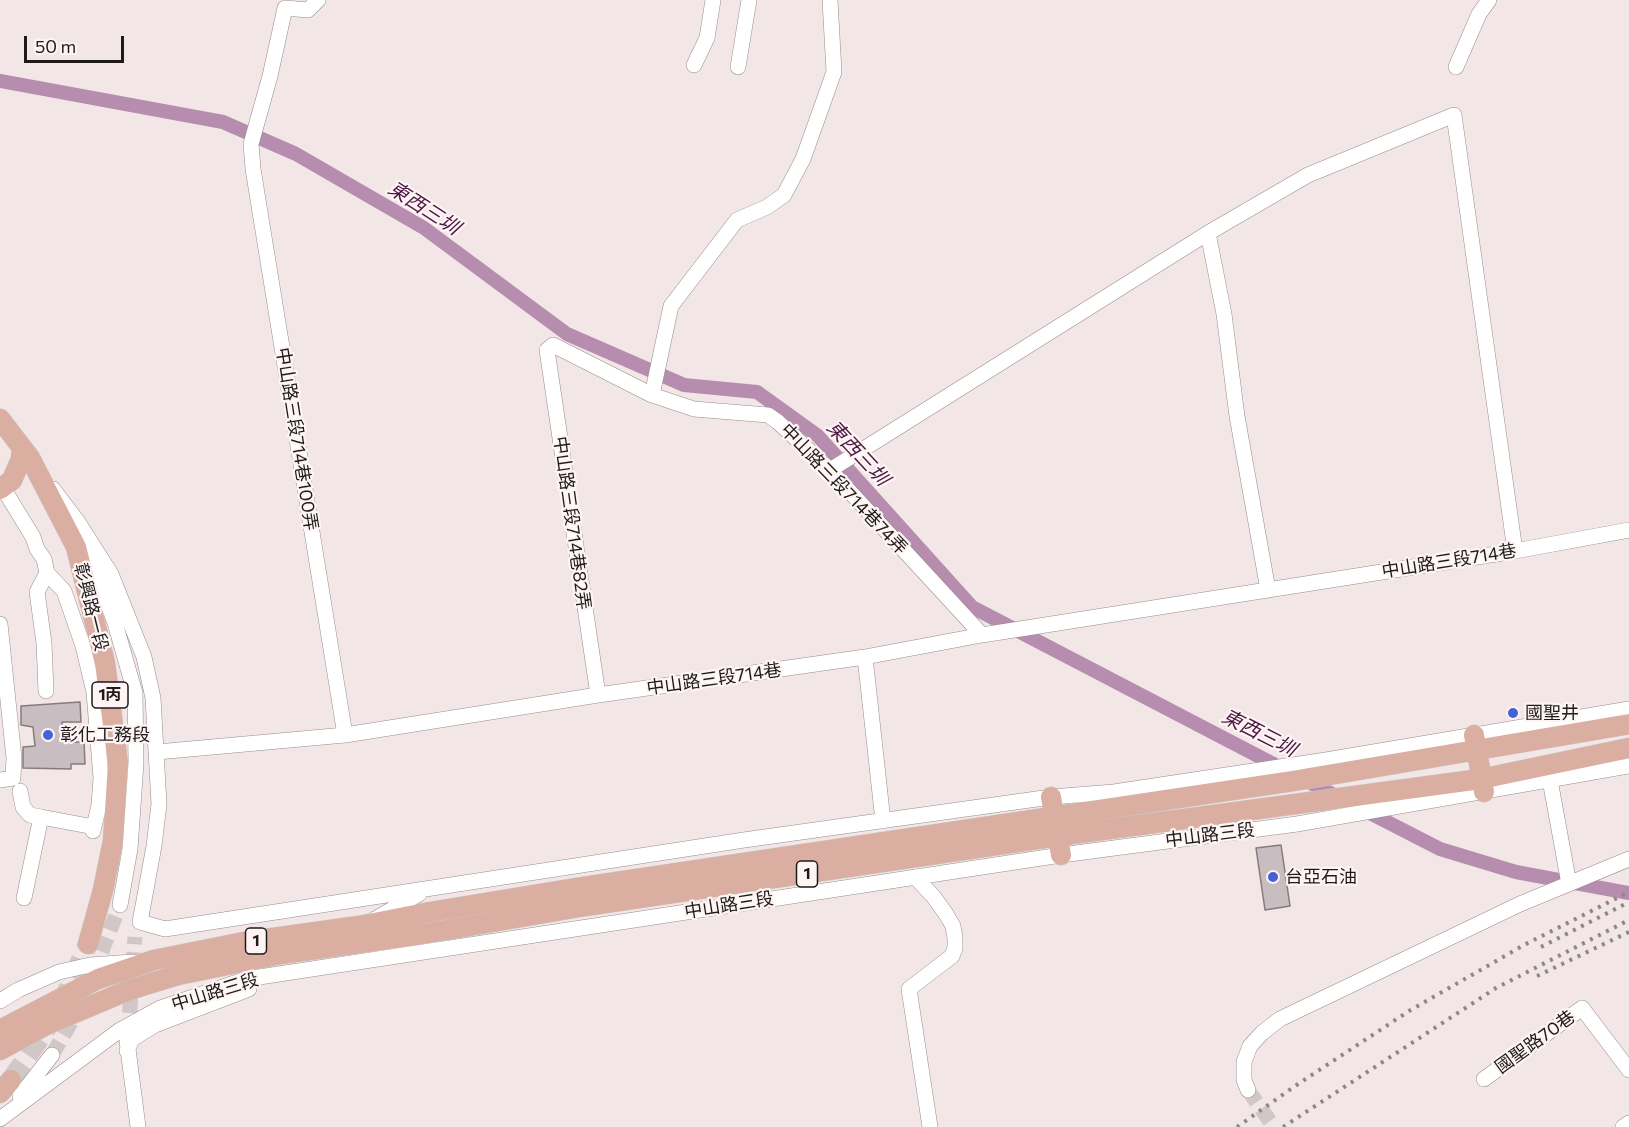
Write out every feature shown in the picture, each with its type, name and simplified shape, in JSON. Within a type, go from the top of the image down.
[{"type":"main road","name":"彰興路一段","points":[[0,419],[26,453],[76,547],[105,663],[118,764],[113,841],[103,890],[88,944]]},
{"type":"main road","points":[[1,488],[12,480],[26,453]]},
{"type":"main road","name":"1","points":[[0,1030],[98,980],[154,960],[244,942],[359,927],[430,912],[1053,807],[1293,781],[1475,743],[1629,724]]},
{"type":"main road","points":[[1475,743],[1483,785]]},
{"type":"main road","name":"中山路三段","points":[[0,1050],[48,1024],[129,990],[178,975],[282,964],[423,934],[585,906],[1060,845],[1483,785],[1629,748]]},
{"type":"main road","points":[[1053,807],[1060,845]]},
{"type":"street","name":"中山路三段714巷100弄","points":[[318,0],[308,10],[285,8],[270,76],[251,144],[255,181],[345,735]]},
{"type":"street","points":[[694,65],[707,38],[713,0]]},
{"type":"street","points":[[738,68],[749,0]]},
{"type":"street","points":[[652,395],[671,306],[737,220],[767,207],[784,195],[803,159],[834,72],[830,0]]},
{"type":"street","points":[[1456,67],[1479,14],[1489,0]]},
{"type":"street","points":[[830,470],[1208,233],[1308,175],[1454,115],[1515,551]]},
{"type":"street","points":[[1208,233],[1224,314],[1238,416],[1268,590]]},
{"type":"street","name":"中山路三段714巷74弄","points":[[547,350],[554,345],[652,395],[694,409],[768,415],[830,470],[983,635]]},
{"type":"street","name":"中山路三段714巷82弄","points":[[547,350],[598,695]]},
{"type":"street","name":"彰興路一段","points":[[26,453],[78,522],[115,623],[135,693],[136,774],[130,849],[120,905]]},
{"type":"street","points":[[1,488],[33,537],[44,559],[47,573],[64,591],[83,646],[94,692],[101,778],[94,829],[30,815],[23,807],[20,791]]},
{"type":"street","name":"1","points":[[78,522],[111,574],[144,657],[153,698],[158,752],[159,804],[154,846],[138,929],[165,929],[744,840],[884,821],[1053,807]]},
{"type":"street","name":"中山路三段714巷","points":[[158,752],[345,735],[598,695],[865,657],[983,635],[1515,551],[1629,530]]},
{"type":"street","points":[[46,691],[44,643],[37,592],[47,573]]},
{"type":"street","points":[[0,624],[14,758],[13,778],[0,780]]},
{"type":"street","points":[[865,657],[884,821]]},
{"type":"street","name":"1","points":[[1475,743],[1629,709]]},
{"type":"street","name":"中山路三段","points":[[1483,785],[1550,780],[1629,766]]},
{"type":"street","points":[[1550,780],[1569,884]]},
{"type":"street","points":[[24,898],[41,817]]},
{"type":"street","name":"中山路三段","points":[[2,1117],[120,1030],[160,1008],[246,980],[282,964],[343,966],[584,926],[915,877],[1060,845]]},
{"type":"street","points":[[1248,1090],[1244,1080],[1244,1062],[1250,1046],[1280,1019],[1520,904],[1629,859]]},
{"type":"street","points":[[915,877],[946,914],[953,926],[955,938],[952,956],[909,989],[930,1127]]},
{"type":"street","points":[[359,927],[427,889]]},
{"type":"street","points":[[372,898],[404,903],[430,912]]},
{"type":"street","points":[[584,926],[585,906]]},
{"type":"street","points":[[0,1001],[18,990],[59,972],[90,965],[154,960]]},
{"type":"street","points":[[138,1127],[127,1045],[132,1039],[155,1025],[282,964]]},
{"type":"street","name":"國聖路70巷","points":[[1484,1079],[1582,1008],[1629,1070]]},
{"type":"street","points":[[2,1117],[52,1055]]},
{"type":"street","points":[[1623,1127],[1629,1123]]},
{"type":"building","name":"彰化工務段","points":[[80,702],[81,722],[62,722],[63,742],[84,742],[85,764],[71,764],[71,769],[23,768],[23,747],[35,746],[33,727],[21,725],[21,706]]},
{"type":"building","name":"台亞石油","points":[[1281,845],[1290,906],[1265,910],[1256,848]]},
{"type":"waterway","name":"東西三圳","points":[[0,81],[223,122],[296,154],[424,228],[567,334],[684,385],[757,392],[818,436],[972,607],[1283,769]]},
{"type":"waterway","name":"東西三圳","points":[[1303,779],[1342,799]]},
{"type":"waterway","name":"東西三圳","points":[[1364,810],[1440,849],[1516,872],[1629,893]]},
{"type":"tunnel","points":[[52,1055],[80,1007],[120,905]]},
{"type":"tunnel","points":[[128,1036],[135,937]]},
{"type":"tunnel","points":[[11,1080],[45,1031],[66,994],[88,944]]},
{"type":"tunnel","points":[[1248,1090],[1274,1127]]},
{"type":"railway","points":[[1237,1127],[1409,1011],[1524,945],[1629,892]]},
{"type":"railway","points":[[1541,947],[1629,902]]},
{"type":"railway","points":[[1283,1127],[1496,988],[1629,920]]},
{"type":"railway","points":[[1537,976],[1629,932]]},
{"type":"place","name":"國聖井","points":[[1513,713]]},
{"type":"place","name":"彰化工務段","points":[[48,735]]},
{"type":"place","name":"台亞石油","points":[[1273,877]]}]
